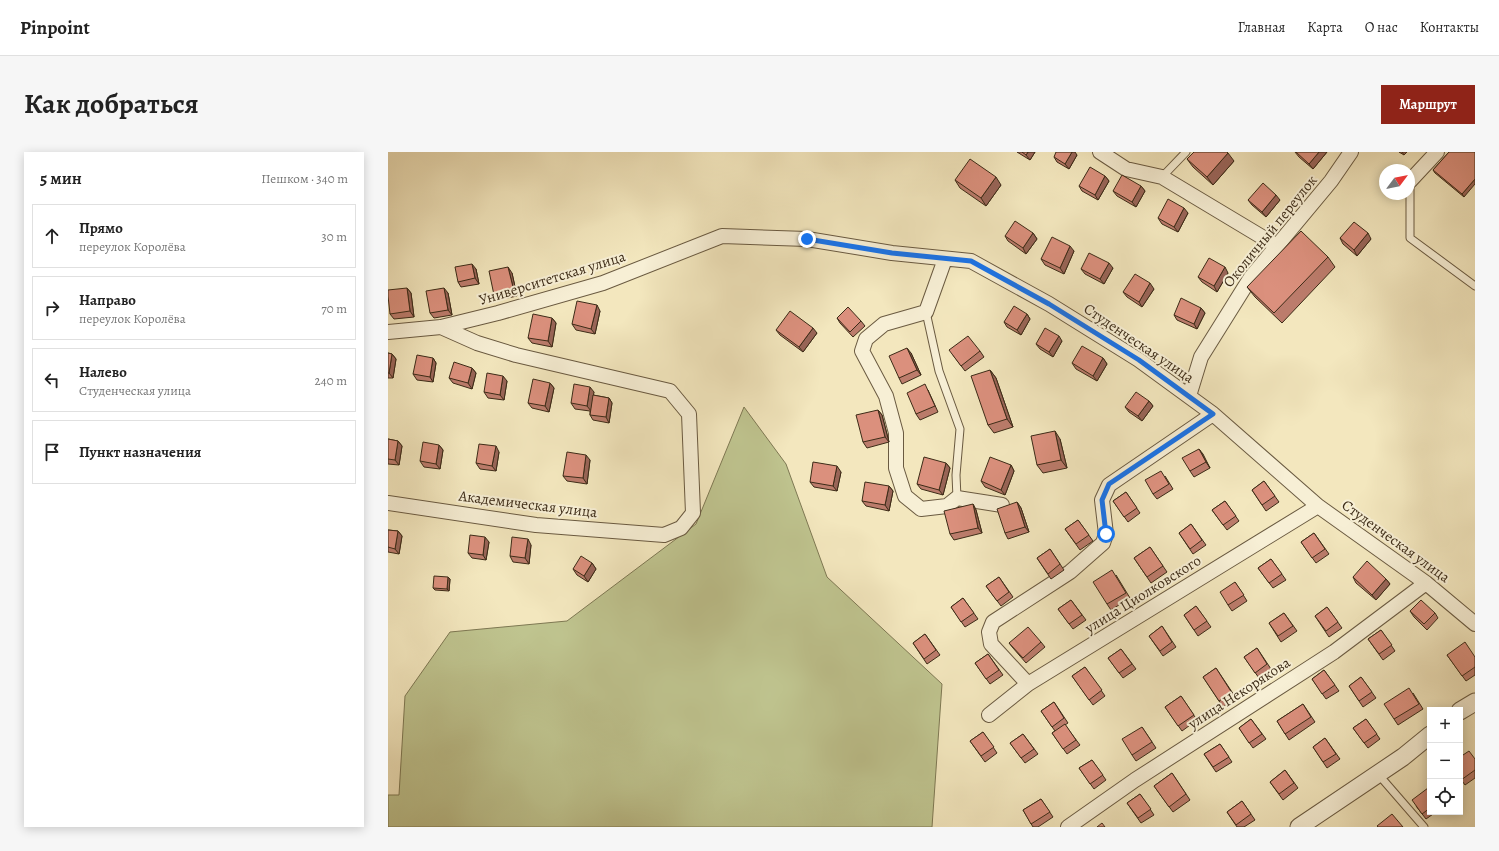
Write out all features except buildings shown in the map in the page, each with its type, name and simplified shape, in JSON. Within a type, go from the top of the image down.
[{"type":"street","points":[[1100,152],[1126,169],[1162,177],[1277,246]]},
{"type":"street","name":"Околичный переулок","points":[[1189,396],[1200,357],[1251,277],[1331,181],[1351,152]]},
{"type":"street","points":[[1415,175],[1437,152]]},
{"type":"street","name":"Студенческая улица","points":[[722,236],[807,239],[892,253],[971,261],[1049,304],[1139,360],[1189,396],[1213,414],[1318,506],[1426,583],[1475,624]]},
{"type":"street","name":"Университетская улица","points":[[388,332],[441,327],[498,314],[603,282],[722,236]]},
{"type":"street","points":[[945,259],[926,312],[884,324],[866,339],[862,350],[886,396],[896,434],[896,468],[905,496],[921,509],[947,506],[957,498],[1002,505]]},
{"type":"street","name":"Академическая улица","points":[[388,503],[536,525],[664,535],[681,528],[693,513],[688,414],[670,391],[516,355],[477,343],[441,327]]},
{"type":"street","points":[[1028,684],[991,644],[988,632],[993,622],[1070,572],[1103,544],[1106,534],[1102,500],[1109,484],[1213,414]]},
{"type":"street","name":"улица Циолковского","points":[[989,715],[1028,684],[1318,506]]},
{"type":"street","name":"улица Некорякова","points":[[1068,827],[1135,780],[1334,652],[1426,583]]},
{"type":"street","points":[[1463,709],[1475,702]]},
{"type":"street","points":[[1299,827],[1403,757],[1427,737]]},
{"type":"lane","points":[[1162,177],[1186,152]]},
{"type":"lane","points":[[1410,200],[1410,238],[1475,286]]},
{"type":"lane","points":[[926,312],[939,371],[960,429],[956,476],[957,498]]},
{"type":"lane","points":[[1378,774],[1424,827]]},
{"type":"green space","points":[[744,407],[786,464],[827,577],[942,684],[932,827],[388,827],[388,795],[399,795],[405,696],[450,632],[567,621],[696,524]]},
{"type":"route","points":[[807,239],[892,253],[971,261],[1049,304],[1139,360],[1213,414],[1109,484],[1102,500],[1106,534]]}]
